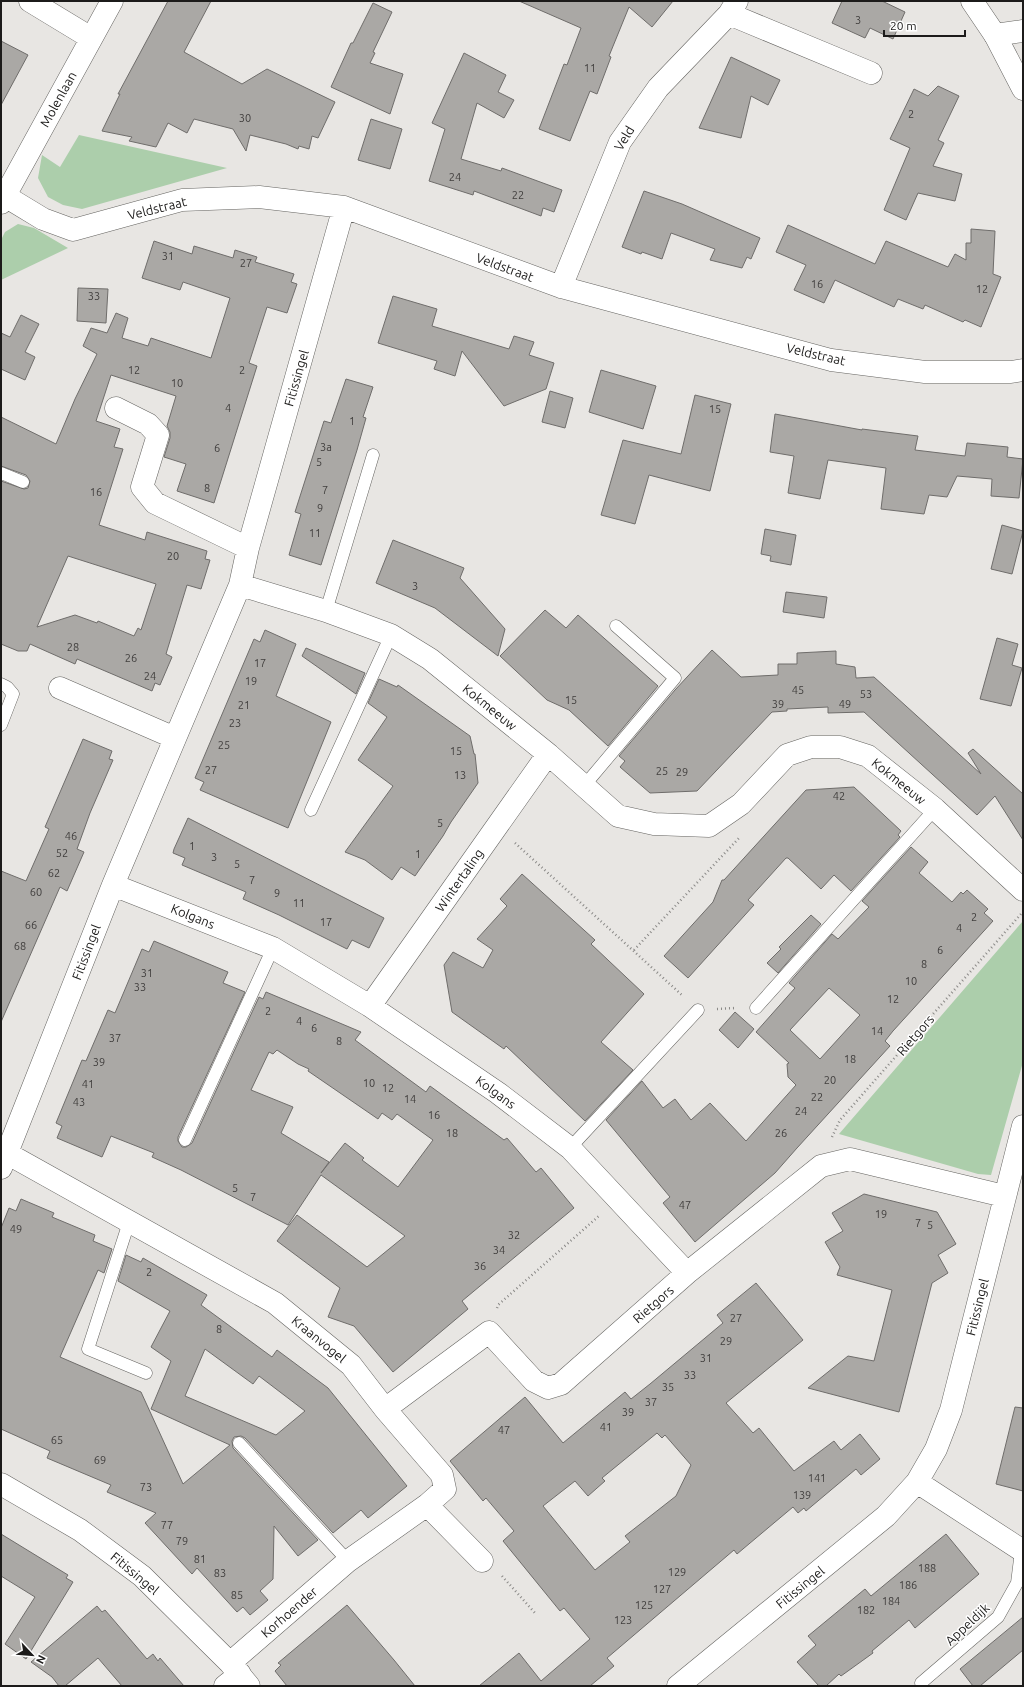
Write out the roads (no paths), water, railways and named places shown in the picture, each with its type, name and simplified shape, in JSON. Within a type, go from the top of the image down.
[{"type":"street","points":[[30,1],[91,38]]},
{"type":"street","name":"Molenlaan","points":[[3,200],[112,1]]},
{"type":"street","points":[[972,1],[995,35],[1023,88]]},
{"type":"street","name":"Veld","points":[[561,287],[620,142],[658,88],[733,8],[871,73]]},
{"type":"street","points":[[995,35],[1023,31]]},
{"type":"street","name":"Veldstraat","points":[[3,200],[43,219],[73,230],[182,200],[259,197],[344,207],[561,287],[831,360],[925,372],[1011,372],[1023,370]]},
{"type":"street","name":"Fitissingel","points":[[3,1157],[113,885],[240,585],[248,548],[344,207]]},
{"type":"street","points":[[116,408],[148,424],[158,435],[142,487],[155,503],[248,548]]},
{"type":"street","name":"Kokmeeuw","points":[[240,585],[326,611],[390,635],[430,658],[548,754],[618,816],[654,824],[709,826],[741,804],[787,755],[811,747],[840,747],[868,756],[935,809],[1023,890]]},
{"type":"street","points":[[60,688],[175,738]]},
{"type":"street","name":"Wintertaling","points":[[370,1006],[548,754]]},
{"type":"street","name":"Kolgans","points":[[113,885],[273,948],[370,1006],[498,1093],[570,1148],[687,1273]]},
{"type":"street","name":"Fitissingel","points":[[678,1686],[886,1516],[917,1482],[936,1449],[951,1410],[1004,1196],[1023,1126]]},
{"type":"street","name":"Kraanvogel","points":[[3,1157],[129,1222],[276,1303],[351,1365],[385,1409],[442,1475],[445,1489],[427,1505],[348,1562]]},
{"type":"street","name":"Rietgors","points":[[385,1409],[489,1332],[534,1381],[548,1388],[562,1384],[687,1273],[821,1166],[850,1159],[1004,1196]]},
{"type":"street","points":[[917,1482],[1022,1551]]},
{"type":"street","name":"Fitissingel","points":[[1,1484],[80,1530],[142,1576],[236,1677]]},
{"type":"street","points":[[427,1505],[482,1561]]},
{"type":"street","name":"Korhoender","points":[[236,1677],[348,1562]]},
{"type":"lane","points":[[326,611],[372,455]]},
{"type":"lane","points":[[1,473],[23,482]]},
{"type":"lane","points":[[584,786],[676,678],[616,626]]},
{"type":"lane","points":[[311,810],[390,635]]},
{"type":"lane","points":[[1,684],[7,687],[13,694],[1,725]]},
{"type":"lane","points":[[756,1008],[935,809]]},
{"type":"lane","points":[[185,1140],[273,948]]},
{"type":"lane","points":[[570,1148],[698,1010]]},
{"type":"lane","points":[[129,1222],[88,1349],[146,1373]]},
{"type":"lane","points":[[240,1443],[348,1562]]},
{"type":"lane","name":"Appeldijk","points":[[921,1683],[998,1617],[1017,1583],[1022,1551]]}]
